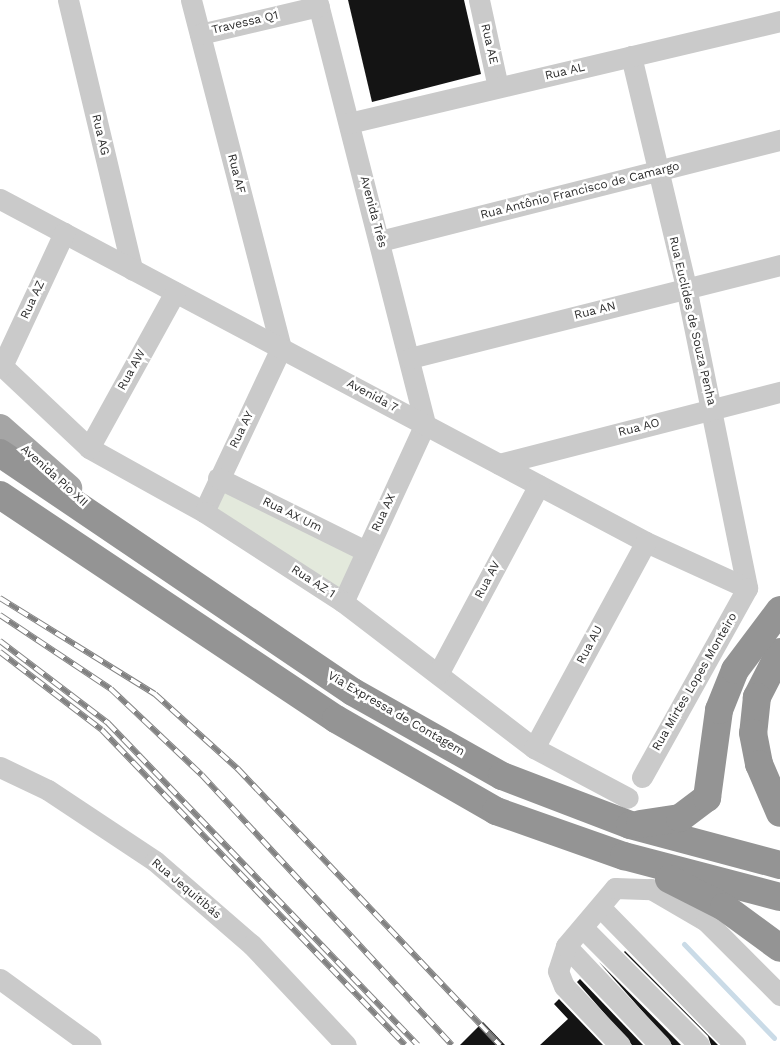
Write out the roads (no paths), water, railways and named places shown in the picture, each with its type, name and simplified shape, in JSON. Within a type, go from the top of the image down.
[{"type":"highway","name":"Via Expressa de Contagem","points":[[0,453],[108,524],[354,692],[502,776],[630,825],[780,865]]},
{"type":"highway","points":[[0,495],[345,724],[502,814],[624,856],[780,897]]},
{"type":"highway","points":[[630,825],[680,818],[707,798],[719,710],[735,670],[780,610]]},
{"type":"highway","points":[[780,652],[757,697],[753,733],[759,764],[780,813]]},
{"type":"highway","points":[[624,856],[724,907],[780,948]]},
{"type":"highway","points":[[717,880],[780,912]]},
{"type":"main road","name":"Avenida Pio XII","points":[[0,428],[108,524]]},
{"type":"street","name":"Rua AG","points":[[68,0],[132,269]]},
{"type":"street","name":"Rua AF","points":[[191,0],[281,348]]},
{"type":"street","name":"Rua AE","points":[[479,0],[498,87]]},
{"type":"street","name":"Travessa Q1","points":[[200,34],[318,3]]},
{"type":"street","name":"Avenida Três","points":[[318,3],[410,358],[425,424]]},
{"type":"street","name":"Rua AL","points":[[349,123],[780,21]]},
{"type":"street","name":"Rua Euclides de Souza Penha","points":[[630,56],[656,172],[686,287],[747,588]]},
{"type":"street","name":"Rua Antônio Francisco de Camargo","points":[[380,241],[780,140]]},
{"type":"street","name":"Avenida 7","points":[[0,199],[646,542],[747,588]]},
{"type":"street","name":"Rua AZ","points":[[1,365],[64,233]]},
{"type":"street","name":"Rua AN","points":[[410,358],[686,287],[780,265]]},
{"type":"street","name":"Rua AW","points":[[89,448],[175,292]]},
{"type":"street","name":"Rua AY","points":[[204,512],[218,478],[281,348]]},
{"type":"street","name":"Rua AZ 1","points":[[1,365],[89,448],[204,512],[343,602],[534,748],[628,798]]},
{"type":"street","name":"Rua AO","points":[[499,464],[780,392]]},
{"type":"street","name":"Rua AX","points":[[343,602],[425,424]]},
{"type":"street","name":"Rua AX Um","points":[[218,478],[366,551]]},
{"type":"street","name":"Rua AV","points":[[438,674],[539,485]]},
{"type":"street","name":"Rua AU","points":[[534,748],[646,542]]},
{"type":"street","name":"Rua Mirtes Lopes Monteiro","points":[[642,777],[747,588]]},
{"type":"street","name":"Rua Jequitibás","points":[[0,767],[48,790],[155,862],[252,945],[346,1045]]},
{"type":"street","points":[[620,1045],[564,986],[558,971],[566,946],[616,888],[651,889],[706,921],[780,995]]},
{"type":"street","points":[[600,908],[735,1045]]},
{"type":"street","points":[[583,928],[699,1045]]},
{"type":"street","points":[[566,946],[660,1045]]},
{"type":"street","points":[[0,979],[91,1045]]},
{"type":"waterway","points":[[684,944],[774,1038]]},
{"type":"railway","points":[[0,598],[155,694],[238,769],[500,1045]]},
{"type":"railway","points":[[0,615],[111,689],[202,775],[452,1045]]},
{"type":"railway","points":[[0,641],[108,723],[418,1045]]},
{"type":"railway","points":[[0,652],[102,730],[405,1045]]}]
